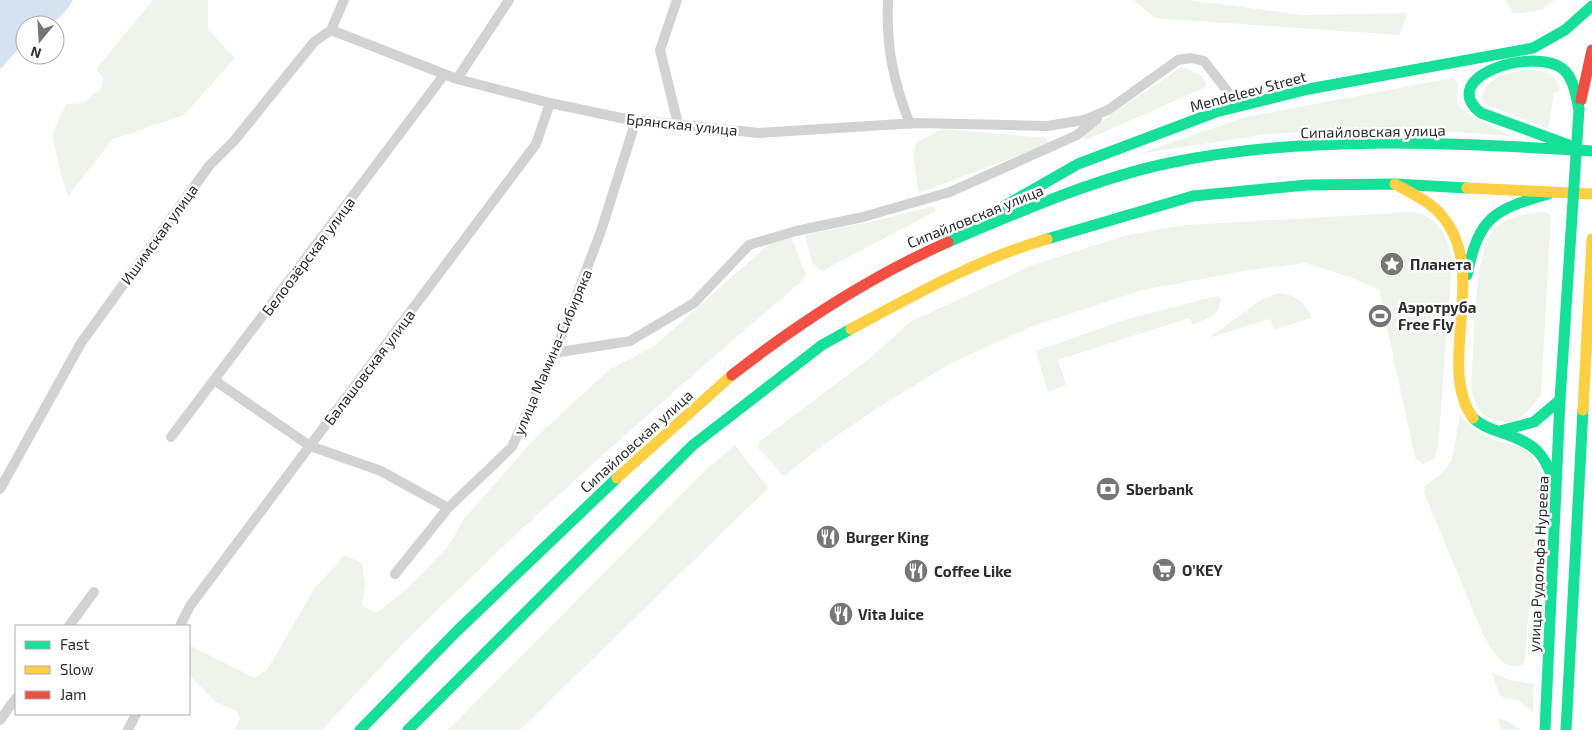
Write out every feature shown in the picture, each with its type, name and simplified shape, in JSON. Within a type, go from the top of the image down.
[{"type":"main road","name":"Mendeleev Street","points":[[925,250],[1078,164],[1216,112],[1309,89],[1534,48],[1553,40],[1568,29],[1592,6]]},
{"type":"main road","points":[[1500,431],[1524,426],[1540,420],[1560,400],[1579,109],[1592,50]]},
{"type":"main road","points":[[1579,109],[1574,84],[1564,70],[1555,63],[1540,59],[1500,66],[1482,74],[1472,83],[1468,93],[1470,102],[1481,113],[1588,151]]},
{"type":"main road","name":"Сипайловская улица","points":[[360,730],[417,668],[673,425],[760,352],[842,296],[925,250],[1092,185],[1169,164],[1240,152],[1344,144],[1449,144],[1588,151]]},
{"type":"main road","points":[[1394,184],[1443,216],[1453,232],[1459,249],[1463,298]]},
{"type":"main road","points":[[408,730],[693,445],[822,344],[928,287],[1029,244],[1193,196],[1307,185],[1394,184],[1592,194]]},
{"type":"main road","points":[[1555,192],[1510,204],[1488,218],[1480,228],[1475,240],[1463,298],[1458,370],[1461,392],[1468,412],[1476,423],[1531,443],[1544,456],[1556,489]]},
{"type":"main road","points":[[1566,730],[1577,493],[1592,239]]},
{"type":"main road","name":"улица Рудольфа Нуреева","points":[[1545,730],[1560,400]]},
{"type":"main road","points":[[1582,401],[1592,414]]},
{"type":"main road","points":[[1577,493],[1592,456]]},
{"type":"street","name":"Ишимская улица","points":[[0,489],[81,343],[209,166],[234,141],[314,42],[331,30],[344,0]]},
{"type":"street","points":[[457,80],[509,0]]},
{"type":"street","points":[[677,0],[660,50],[678,124]]},
{"type":"street","points":[[888,0],[886,34],[896,88],[910,124]]},
{"type":"street","name":"Брянская улица","points":[[331,30],[457,80],[550,103],[636,120],[759,133],[910,124],[1047,126],[1084,120],[1108,110]]},
{"type":"street","points":[[554,352],[630,342],[694,303],[748,245],[796,230],[863,217],[950,192],[1077,135],[1108,110],[1178,60],[1191,58],[1204,61],[1239,106]]},
{"type":"street","name":"Белоозёрская улица","points":[[171,437],[444,75]]},
{"type":"street","name":"Балашовская улица","points":[[180,625],[190,606],[536,144],[550,103]]},
{"type":"street","name":"улица Мамина-Сибиряка","points":[[394,574],[448,508],[512,447],[554,352],[601,231],[636,120]]},
{"type":"street","points":[[214,380],[310,446],[381,472],[448,508]]},
{"type":"street","points":[[69,625],[94,592]]},
{"type":"street","points":[[0,720],[15,699]]},
{"type":"street","points":[[128,730],[136,715]]},
{"type":"shaded area","points":[[153,0],[208,0],[208,29],[235,58],[184,115],[113,139],[68,196],[61,175],[52,134],[66,104],[84,103],[101,88],[103,78],[96,69]]},
{"type":"shaded area","points":[[1133,0],[1190,0],[1302,15],[1408,13],[1399,35],[1155,18]]},
{"type":"shaded area","points":[[1506,0],[1555,0],[1541,10],[1513,14]]},
{"type":"shaded area","points":[[1182,67],[1201,75],[1206,83],[1204,88],[1086,140],[1083,137],[1114,112]]},
{"type":"shaded area","points":[[1525,70],[1538,70],[1548,73],[1558,84],[1559,91],[1554,93],[1548,129],[1487,105],[1482,98],[1488,85],[1498,77]]},
{"type":"shaded area","points":[[1452,78],[1458,82],[1457,103],[1463,109],[1482,122],[1511,136],[1401,128],[1332,130],[1268,134],[1138,154],[1246,117]]},
{"type":"shaded area","points":[[942,129],[1047,138],[1048,144],[919,193],[913,155],[917,142]]},
{"type":"shaded area","points":[[933,206],[936,211],[822,271],[812,263],[805,235],[879,220]]},
{"type":"shaded area","points":[[1401,212],[1421,214],[1429,218],[1440,228],[1447,241],[1452,264],[1438,448],[1434,458],[1423,464],[1415,458],[1379,290],[1350,277],[1305,263],[1249,270],[1143,290],[1033,326],[949,364],[876,409],[823,445],[784,476],[758,448],[759,442],[870,358],[910,322],[1035,264],[1128,235],[1184,225]]},
{"type":"shaded area","points":[[1545,212],[1551,215],[1541,395],[1529,410],[1514,423],[1496,420],[1484,415],[1480,411],[1476,405],[1471,388],[1476,306],[1481,262],[1486,244],[1497,227],[1509,219],[1531,213]]},
{"type":"shaded area","points":[[791,238],[806,273],[802,281],[656,407],[561,493],[408,639],[322,730],[234,730],[240,719],[236,711],[216,702],[190,676],[190,646],[255,678],[267,670],[314,589],[345,555],[362,563],[365,585],[362,606],[376,613],[408,588],[447,548],[463,520],[536,437],[609,370],[654,346],[770,243]]},
{"type":"shaded area","points":[[1278,293],[1294,297],[1303,303],[1311,318],[1274,330],[1270,319],[1209,338],[1261,300]]},
{"type":"shaded area","points":[[1217,296],[1221,299],[1219,309],[1212,316],[1193,325],[1189,318],[1058,360],[1066,385],[1048,392],[1036,351],[1127,319]]},
{"type":"shaded area","points":[[1460,415],[1484,436],[1514,445],[1528,452],[1538,466],[1541,500],[1538,542],[1524,664],[1516,666],[1510,665],[1498,658],[1485,638],[1424,493],[1425,486],[1443,472],[1452,460]]},
{"type":"shaded area","points":[[735,445],[768,488],[520,730],[448,730],[708,468]]},
{"type":"shaded area","points":[[1491,672],[1509,680],[1534,684],[1533,712],[1518,700],[1504,698],[1499,693]]},
{"type":"shaded area","points":[[1497,717],[1511,723],[1520,730],[1502,730]]},
{"type":"water","points":[[0,0],[73,0],[62,15],[15,15],[15,53],[0,69]]},
{"type":"traffic: fast","points":[[957,233],[1078,164],[1216,112],[1309,89],[1533,48],[1565,30],[1592,6]]},
{"type":"traffic: fast","points":[[1574,147],[1481,113],[1470,100],[1470,88],[1479,77],[1494,69],[1513,63],[1532,61],[1550,63],[1564,70],[1570,78],[1579,109]]},
{"type":"traffic: fast","points":[[1560,400],[1579,109]]},
{"type":"traffic: fast","points":[[948,242],[1084,187],[1169,163],[1221,154],[1327,144],[1380,143],[1486,145],[1592,151]]},
{"type":"traffic: fast","points":[[1047,239],[1193,196],[1307,185],[1395,184],[1467,188]]},
{"type":"traffic: fast","points":[[1467,275],[1477,240],[1483,228],[1491,219],[1501,211],[1514,205],[1548,194]]},
{"type":"traffic: fast","points":[[408,730],[693,445],[822,345],[851,329]]},
{"type":"traffic: fast","points":[[1500,431],[1534,422],[1560,400]]},
{"type":"traffic: fast","points":[[1545,730],[1560,400]]},
{"type":"traffic: fast","points":[[1566,730],[1583,410]]},
{"type":"traffic: fast","points":[[1473,418],[1489,428],[1522,441],[1537,451],[1548,466],[1556,489]]},
{"type":"traffic: fast","points":[[360,730],[458,630],[617,478]]},
{"type":"traffic: slow","points":[[1395,184],[1432,206],[1442,216],[1456,238],[1462,263],[1463,290],[1459,372],[1463,397],[1473,418]]},
{"type":"traffic: slow","points":[[1467,188],[1592,194]]},
{"type":"traffic: slow","points":[[851,329],[971,267],[1047,239]]},
{"type":"traffic: slow","points":[[1583,410],[1592,239]]},
{"type":"traffic: slow","points":[[617,478],[732,375]]},
{"type":"traffic: jam","points":[[1581,100],[1592,50]]},
{"type":"traffic: jam","points":[[732,375],[809,319],[863,285],[948,242]]},
{"type":"place","name":"Планета","points":[[1392,264]]},
{"type":"place","name":"Аэротруба Free Fly","points":[[1380,316]]},
{"type":"place","name":"Sberbank","points":[[1108,489]]},
{"type":"place","name":"Burger King","points":[[828,537]]},
{"type":"place","name":"O’KEY","points":[[1164,570]]},
{"type":"place","name":"Coffee Like","points":[[916,571]]},
{"type":"place","name":"Vita Juice","points":[[841,614]]}]
